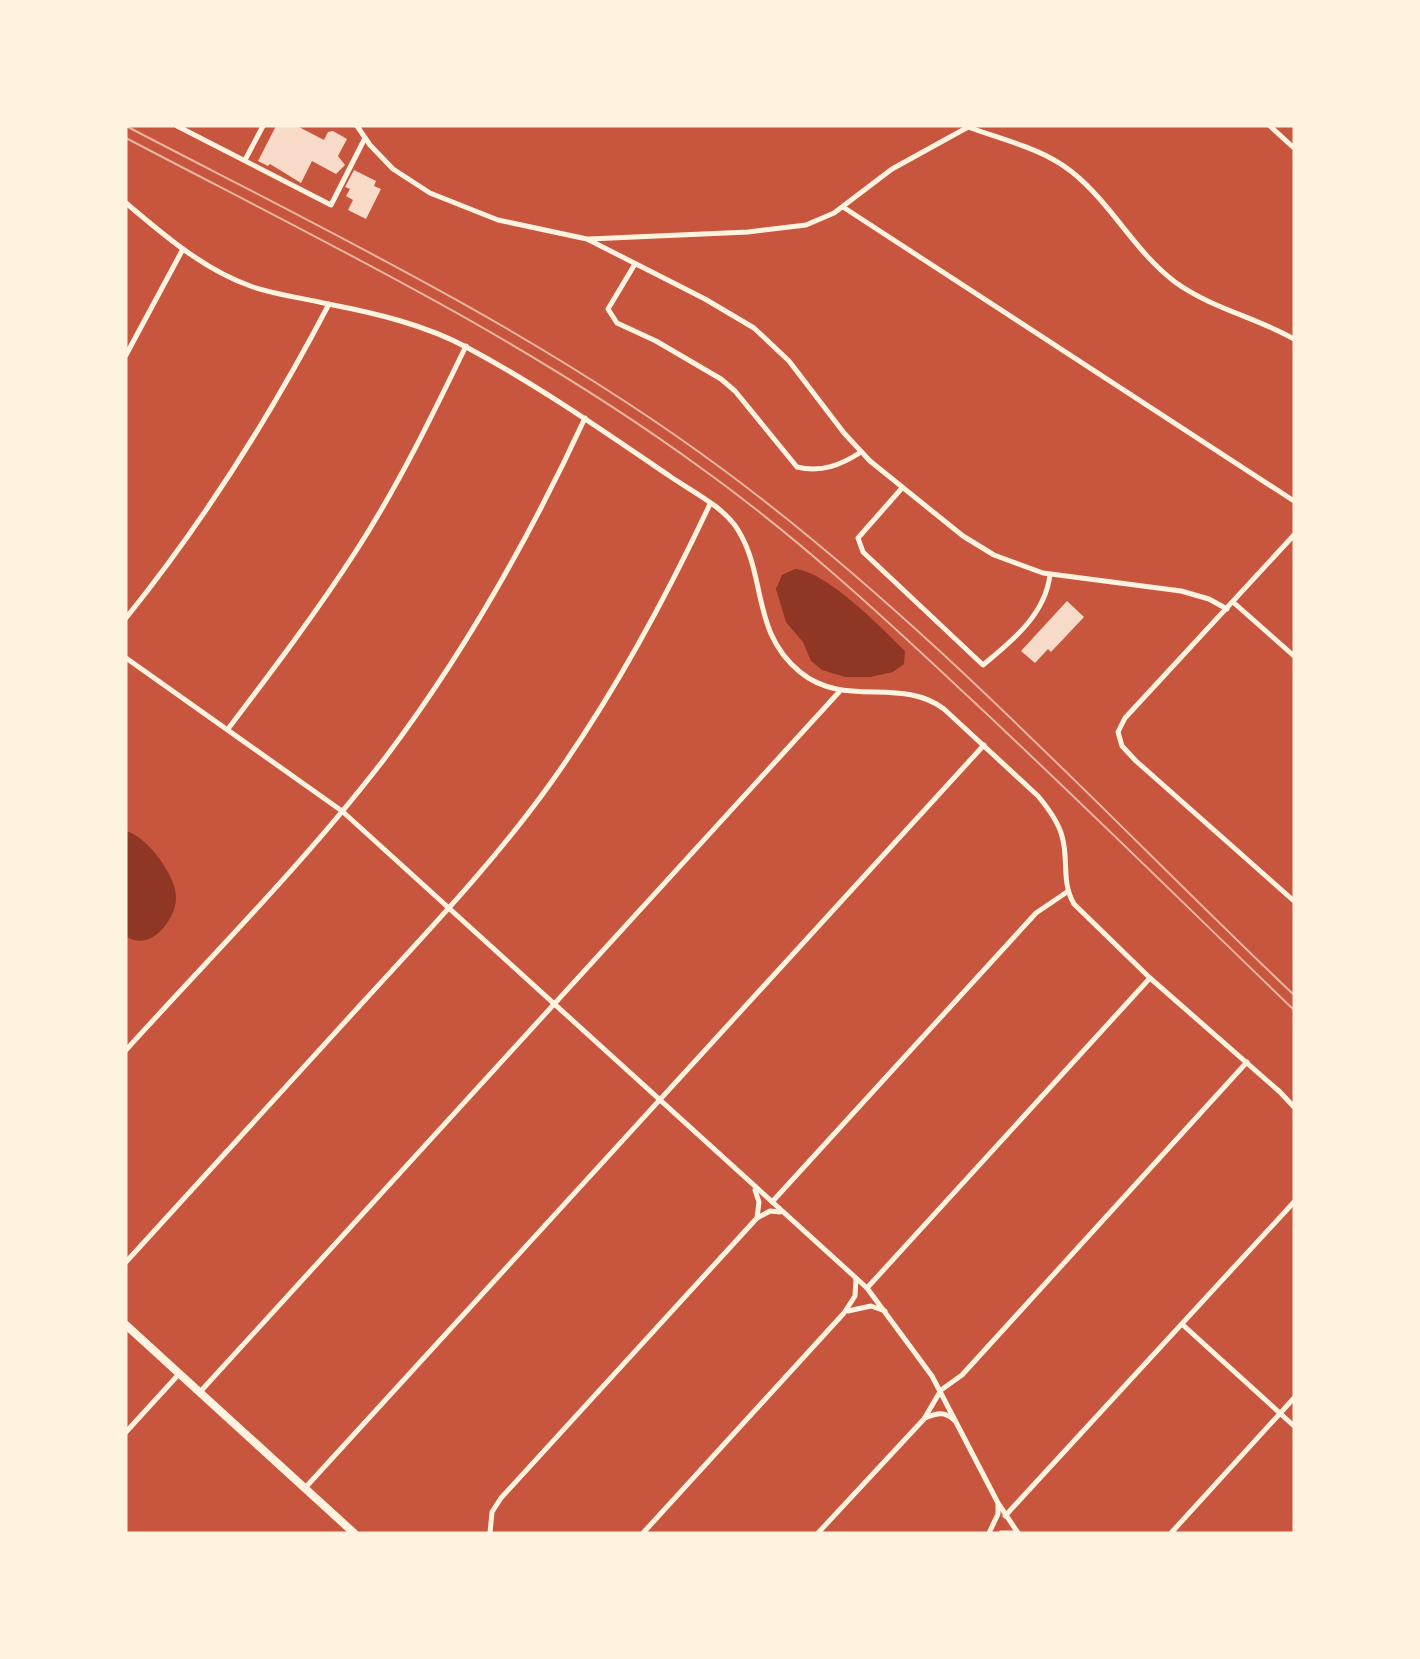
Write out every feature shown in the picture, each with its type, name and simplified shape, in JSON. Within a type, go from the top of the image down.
[{"type":"main road","points":[[126,1325],[354,1533]]},
{"type":"street","points":[[177,126],[331,205],[365,138]]},
{"type":"street","points":[[245,160],[263,126]]},
{"type":"street","points":[[357,126],[378,155],[401,176],[451,202],[507,222],[587,239],[796,228],[823,219],[843,207],[892,169],[969,127],[1053,159],[1084,182],[1138,247],[1176,282],[1211,304],[1294,339]]},
{"type":"street","points":[[1270,126],[1294,148]]},
{"type":"street","points":[[126,203],[183,249],[220,272],[254,287],[400,321],[466,346],[585,418],[710,504],[734,523],[743,539],[766,625],[779,650],[802,674],[839,692],[924,698],[944,709],[1038,796],[1058,824],[1064,845],[1067,892],[1088,919],[1294,1107]]},
{"type":"street","points":[[843,207],[1294,501]]},
{"type":"street","points":[[587,239],[725,310],[764,336],[789,361],[861,452],[902,488],[979,547],[1021,567],[1050,575],[1181,591],[1209,599],[1227,609]]},
{"type":"street","points":[[126,355],[183,249]]},
{"type":"street","points":[[635,264],[608,309],[617,323],[656,341],[721,379],[735,391],[797,467],[810,470],[822,469],[846,462],[861,452]]},
{"type":"street","points":[[126,618],[176,554],[230,477],[274,406],[329,304]]},
{"type":"street","points":[[228,729],[311,618],[357,549],[411,458],[466,346]]},
{"type":"street","points":[[126,1050],[342,811],[418,713],[476,625],[539,514],[585,418]]},
{"type":"street","points":[[902,488],[858,538],[863,552],[983,665],[1006,646],[1039,610],[1048,591],[1050,575]]},
{"type":"street","points":[[126,1262],[449,908],[514,831],[596,717],[650,626],[710,504]]},
{"type":"street","points":[[1294,535],[1125,718],[1119,726],[1118,737],[1122,746],[1136,761],[1294,901]]},
{"type":"street","points":[[1233,602],[1294,656]]},
{"type":"street","points":[[126,658],[342,811],[867,1288],[941,1390],[998,1503],[1016,1533]]},
{"type":"street","points":[[200,1392],[839,692]]},
{"type":"street","points":[[305,1488],[984,745]]},
{"type":"street","points":[[772,1202],[1036,913],[1067,892]]},
{"type":"street","points":[[867,1288],[1150,978]]},
{"type":"street","points":[[818,1533],[924,1419],[941,1390],[962,1375],[1247,1062]]},
{"type":"street","points":[[754,1187],[759,1202],[757,1218]]},
{"type":"street","points":[[1005,1516],[1294,1202]]},
{"type":"street","points":[[490,1530],[492,1512],[501,1498],[757,1218],[770,1211],[784,1213]]},
{"type":"street","points":[[643,1533],[844,1313],[855,1296],[856,1278]]},
{"type":"street","points":[[844,1313],[852,1308],[871,1306],[886,1312]]},
{"type":"street","points":[[1183,1325],[1294,1426]]},
{"type":"street","points":[[126,1432],[179,1374]]},
{"type":"street","points":[[1171,1533],[1294,1398]]},
{"type":"street","points":[[924,1419],[938,1413],[949,1415],[959,1425]]},
{"type":"street","points":[[989,1533],[998,1514],[998,1503]]},
{"type":"street","points":[[1001,1533],[1016,1533]]},
{"type":"shaded area","points":[[795,569],[822,579],[853,602],[905,651],[904,664],[893,672],[870,677],[845,677],[822,670],[811,661],[803,642],[786,622],[776,589],[782,575]]},
{"type":"shaded area","points":[[126,831],[135,835],[152,849],[166,869],[175,890],[175,908],[166,925],[152,938],[143,940],[135,940],[126,936]]},
{"type":"building","points":[[276,126],[297,126],[324,140],[328,132],[333,131],[347,139],[338,156],[345,165],[336,174],[312,161],[301,183],[270,164],[268,166],[258,161]]},
{"type":"building","points":[[354,170],[376,181],[374,186],[381,189],[366,219],[348,210],[353,200],[346,196],[350,189],[345,187]]},
{"type":"building","points":[[1067,601],[1084,617],[1051,652],[1048,649],[1035,663],[1021,651]]},
{"type":"railway","points":[[126,126],[357,246],[508,329],[655,421],[725,471],[801,530],[947,658],[1294,995]]},
{"type":"railway","points":[[126,138],[347,253],[492,333],[633,420],[735,493],[833,574],[928,659],[1294,1010]]}]
